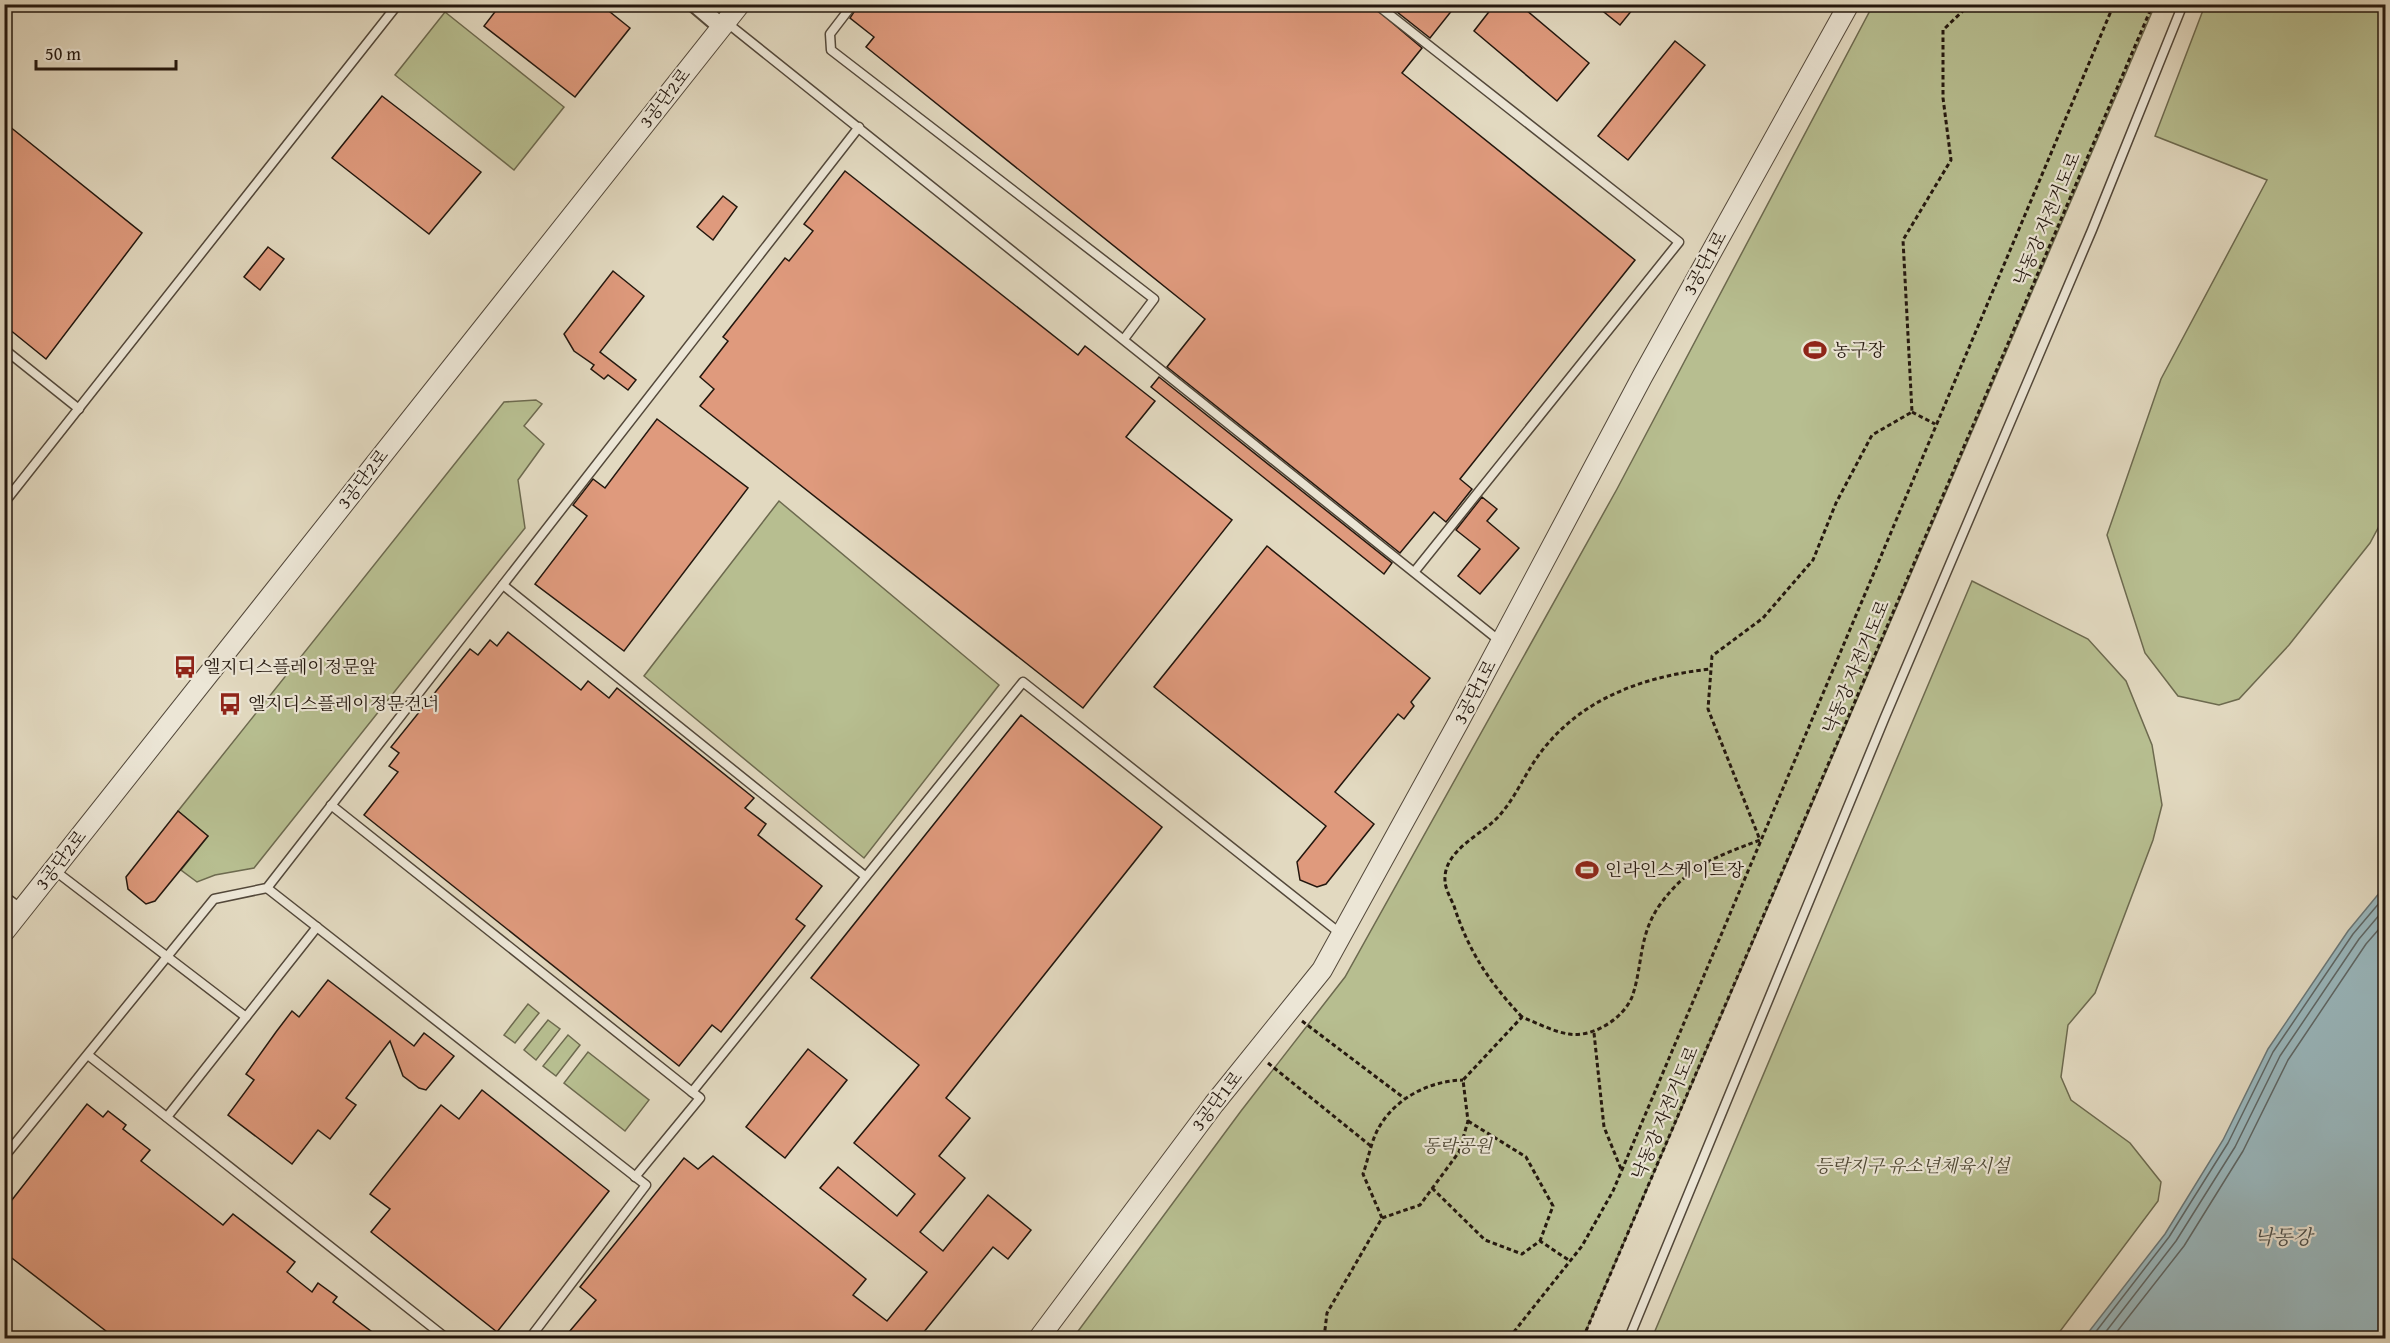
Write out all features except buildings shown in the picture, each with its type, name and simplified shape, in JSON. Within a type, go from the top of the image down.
[{"type":"street","points":[[695,4],[724,24]]},
{"type":"street","name":"3공단2로","points":[[4,932],[740,4]]},
{"type":"street","name":"3공단1로","points":[[1040,1338],[1214,1104],[1322,970],[1642,377],[1848,4]]},
{"type":"lane","points":[[4,503],[398,4]]},
{"type":"lane","points":[[853,4],[830,34],[831,50],[1154,299],[1124,339]]},
{"type":"lane","points":[[1376,4],[1679,242],[1415,571]]},
{"type":"lane","points":[[1629,1338],[1885,717],[2092,230],[2183,4]]},
{"type":"lane","points":[[724,24],[859,127],[1501,642]]},
{"type":"lane","points":[[4,1157],[214,899],[267,888],[859,127]]},
{"type":"lane","points":[[4,349],[79,409]]},
{"type":"lane","points":[[503,585],[865,876]]},
{"type":"lane","points":[[692,1092],[1023,682],[1342,934]]},
{"type":"lane","points":[[331,806],[700,1098],[635,1177]]},
{"type":"lane","points":[[54,870],[246,1017]]},
{"type":"lane","points":[[267,888],[646,1185],[530,1338]]},
{"type":"lane","points":[[4,896],[22,910]]},
{"type":"lane","points":[[166,1117],[317,927]]},
{"type":"lane","points":[[88,1055],[446,1338]]},
{"type":"path","points":[[1912,412],[1903,240],[1951,160],[1943,98],[1943,30],[1970,4]]},
{"type":"path","points":[[1509,1338],[1582,1246],[1622,1170],[1760,840],[1863,602],[1935,423],[2114,4]]},
{"type":"path","name":"낙동강 자전거도로","points":[[1583,1338],[2153,4]]},
{"type":"path","points":[[1912,412],[1935,423]]},
{"type":"path","points":[[1760,840],[1708,709],[1712,656],[1764,618],[1814,560],[1836,502],[1872,435],[1912,412]]},
{"type":"path","points":[[1711,669],[1672,673],[1594,702],[1563,726],[1538,757],[1517,794],[1504,810],[1463,845],[1450,862],[1444,880],[1463,934],[1494,987],[1522,1017],[1570,1035],[1594,1033],[1616,1016],[1631,999],[1640,946],[1658,907],[1686,873],[1760,840]]},
{"type":"path","points":[[1289,1011],[1404,1098]]},
{"type":"path","points":[[1382,1218],[1363,1174],[1378,1129],[1404,1098],[1443,1081],[1463,1080],[1522,1017]]},
{"type":"path","points":[[1594,1033],[1604,1127],[1622,1170]]},
{"type":"path","points":[[1255,1053],[1372,1148]]},
{"type":"path","points":[[1324,1338],[1328,1313],[1382,1218],[1420,1205],[1459,1152],[1468,1121],[1463,1080]]},
{"type":"path","points":[[1432,1188],[1485,1240],[1522,1254],[1540,1241],[1553,1206],[1526,1158],[1468,1121]]},
{"type":"path","points":[[1540,1241],[1570,1262]]},
{"type":"green space","name":"동락공원","points":[[1873,5],[2155,5],[1583,1338],[1073,1338],[1241,1111],[1345,977],[1617,489]]},
{"type":"green space","points":[[2205,5],[2386,5],[2385,515],[2370,543],[2289,645],[2239,699],[2219,705],[2178,696],[2145,653],[2107,535],[2161,379],[2267,180],[2155,136]]},
{"type":"green space","points":[[445,12],[564,107],[514,170],[395,75]]},
{"type":"green space","points":[[536,400],[542,404],[524,426],[544,444],[518,480],[525,528],[254,868],[215,875],[197,882],[181,870],[208,836],[178,811],[504,402]]},
{"type":"green space","points":[[779,501],[999,685],[864,858],[644,676]]},
{"type":"green space","name":"등락지구 유소년체육시설","points":[[1972,581],[2088,639],[2126,681],[2152,745],[2162,805],[2153,840],[2095,993],[2068,1025],[2061,1077],[2071,1100],[2130,1143],[2161,1182],[2158,1201],[2055,1338],[1652,1338]]},
{"type":"green space","points":[[528,1004],[539,1013],[515,1043],[504,1035]]},
{"type":"green space","points":[[548,1020],[560,1029],[536,1060],[524,1050]]},
{"type":"green space","points":[[568,1035],[580,1045],[556,1076],[543,1066]]},
{"type":"green space","points":[[588,1052],[649,1100],[625,1131],[564,1083]]},
{"type":"water","name":"낙동강","points":[[2385,886],[2385,1338],[2084,1338],[2165,1234],[2223,1140],[2268,1049],[2348,931]]},
{"type":"place","name":"농구장","points":[[1815,350]]},
{"type":"place","name":"엘지디스플레이정문앞","points":[[185,667]]},
{"type":"place","name":"엘지디스플레이정문건너","points":[[230,704]]},
{"type":"place","name":"인라인스케이트장","points":[[1587,870]]}]
